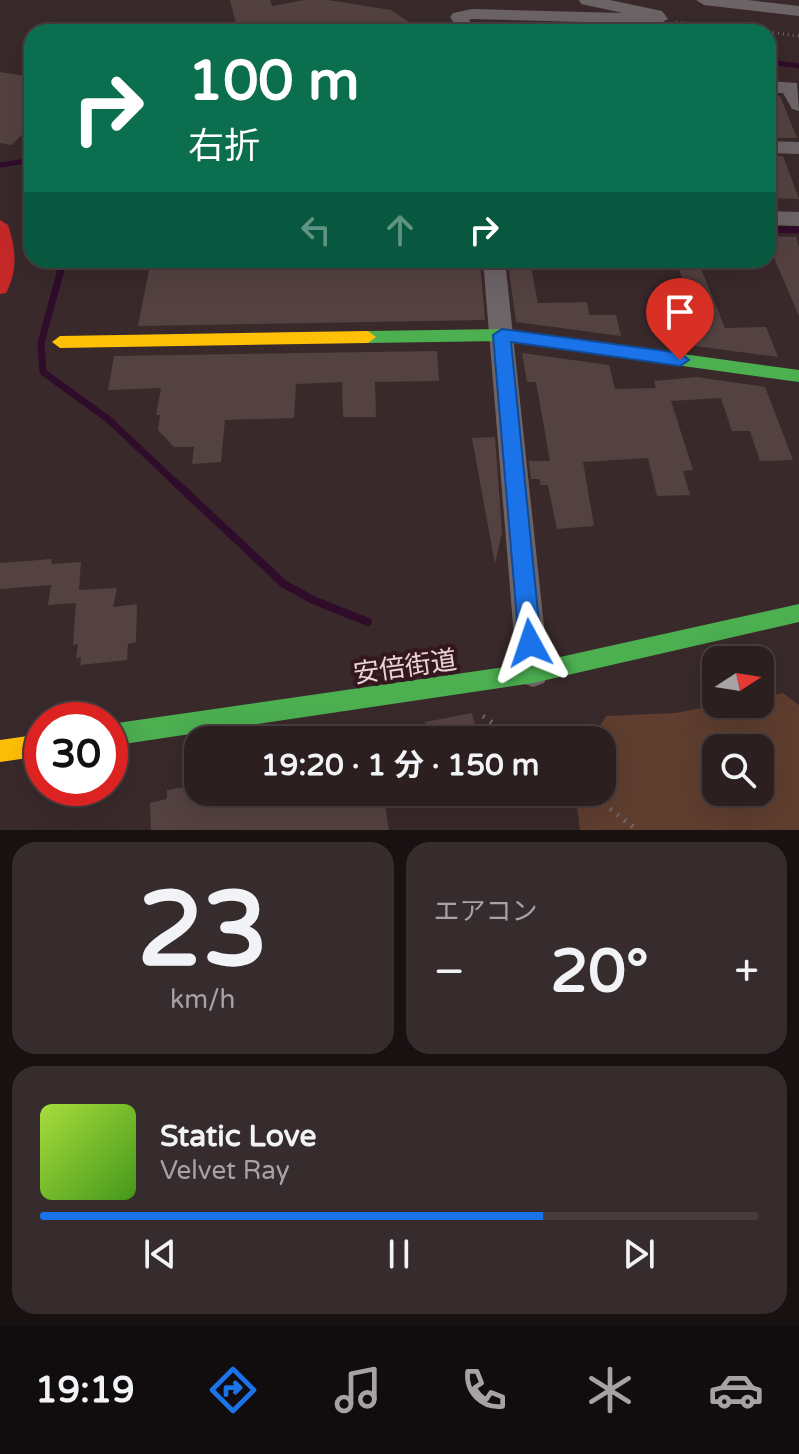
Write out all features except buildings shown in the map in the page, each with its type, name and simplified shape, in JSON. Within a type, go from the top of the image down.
[{"type":"street","points":[[463,24],[459,17],[492,13],[659,19],[642,11],[587,0]]},
{"type":"street","points":[[704,0],[799,11]]},
{"type":"street","points":[[776,87],[790,87],[799,105]]},
{"type":"street","points":[[776,147],[799,148]]},
{"type":"street","points":[[776,218],[799,219]]},
{"type":"street","points":[[0,225],[7,247],[8,265],[0,289]]},
{"type":"street","points":[[495,268],[533,673]]},
{"type":"street","points":[[60,342],[502,335],[799,376]]},
{"type":"street","name":"安倍街道","points":[[128,732],[533,673],[799,613]]},
{"type":"street","points":[[0,751],[24,748]]},
{"type":"path","points":[[776,33],[799,36]]},
{"type":"path","points":[[607,806],[637,830]]},
{"type":"shaded area","points":[[783,693],[799,705],[799,830],[580,830],[577,806],[616,806],[616,726],[600,726],[606,716],[675,713],[702,708],[702,718],[774,718],[774,695]]},
{"type":"waterway","points":[[776,63],[799,66]]},
{"type":"waterway","points":[[0,165],[24,161]]},
{"type":"waterway","points":[[776,229],[799,230]]},
{"type":"waterway","points":[[61,268],[41,343],[43,372],[108,419],[177,484]]},
{"type":"waterway","points":[[175,482],[284,584],[313,600],[368,622]]},
{"type":"traffic: fast","points":[[368,337],[502,335],[799,376]]},
{"type":"traffic: fast","points":[[128,732],[533,673],[799,613]]},
{"type":"traffic: slow","points":[[60,342],[368,337]]},
{"type":"traffic: slow","points":[[0,751],[24,748]]},
{"type":"traffic: jam","points":[[0,225],[8,257],[0,289]]},
{"type":"route","points":[[530,643],[502,335],[680,360]]}]
